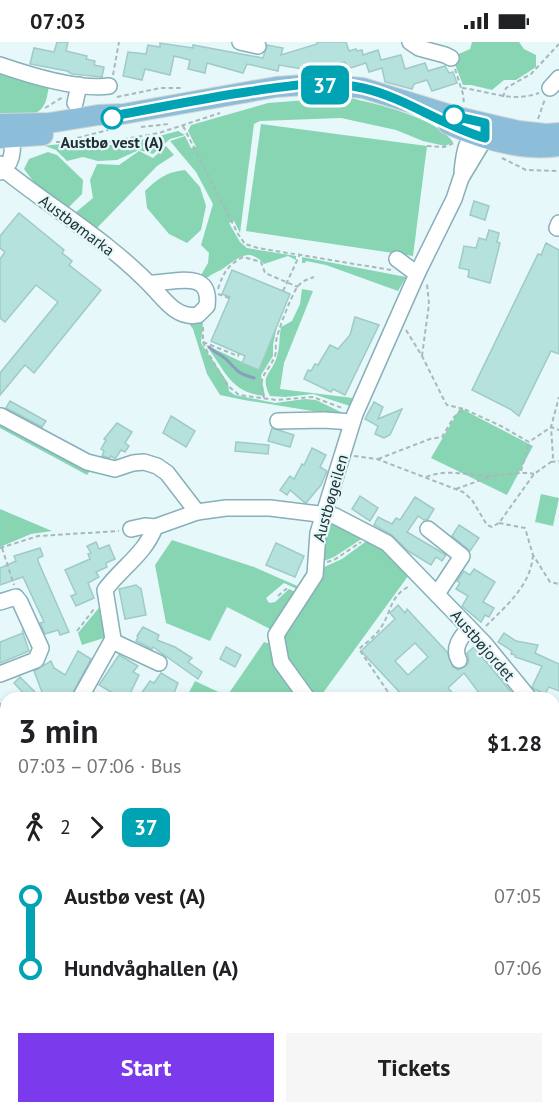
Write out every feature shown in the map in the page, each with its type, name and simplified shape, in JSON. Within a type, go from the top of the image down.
[{"type":"main road","points":[[4,132],[66,133],[101,123],[120,110],[276,87],[318,84],[363,88],[444,113],[476,134],[519,145],[548,148],[559,146]]},
{"type":"main road","points":[[476,134],[519,131],[559,133]]},
{"type":"street","points":[[240,42],[258,46]]},
{"type":"street","points":[[412,42],[419,48],[445,54],[451,58]]},
{"type":"street","points":[[0,65],[120,110]]},
{"type":"street","points":[[1,168],[9,165],[11,160],[4,132]]},
{"type":"street","name":"Austbøgeilen","points":[[303,692],[281,662],[276,635],[315,575],[315,548],[353,418],[396,322],[422,277],[461,178],[465,147],[476,134]]},
{"type":"street","name":"Austbømarka","points":[[1,168],[148,283]]},
{"type":"street","points":[[397,259],[422,277]]},
{"type":"street","points":[[1,416],[87,462],[115,469],[144,462],[157,466],[171,477],[197,512]]},
{"type":"street","points":[[278,421],[353,418]]},
{"type":"street","name":"Austbøjordet","points":[[131,529],[145,526],[155,527],[197,512],[249,507],[335,516],[387,543],[473,632],[514,678],[523,692]]},
{"type":"street","points":[[83,692],[112,641],[113,633],[105,595],[106,588],[132,563],[146,545],[155,527]]},
{"type":"street","points":[[428,529],[462,556],[437,594]]},
{"type":"street","points":[[0,602],[16,597],[40,645],[36,660],[0,674]]},
{"type":"street","points":[[459,660],[456,655],[457,646],[473,632]]},
{"type":"street","points":[[112,641],[159,663]]},
{"type":"path","points":[[119,42],[120,110]]},
{"type":"path","points":[[503,97],[506,88],[531,74],[559,44]]},
{"type":"path","points":[[451,58],[462,88],[464,106]]},
{"type":"path","points":[[462,88],[503,97],[529,97],[551,89]]},
{"type":"path","points":[[538,119],[551,89]]},
{"type":"path","points":[[42,110],[60,98],[77,93]]},
{"type":"path","points":[[67,141],[120,110],[169,124]]},
{"type":"path","points":[[49,142],[103,143],[159,133],[224,112]]},
{"type":"path","points":[[183,126],[245,244],[422,277],[429,304],[422,356]]},
{"type":"path","points":[[427,146],[444,147],[476,134]]},
{"type":"path","points":[[500,157],[520,168],[559,171]]},
{"type":"path","points":[[536,170],[537,162]]},
{"type":"path","points":[[283,291],[300,255]]},
{"type":"path","points":[[216,293],[224,271],[243,257],[261,262],[265,273],[298,287]]},
{"type":"path","points":[[264,398],[260,383],[275,356],[275,344],[280,325],[298,287],[314,277]]},
{"type":"path","points":[[222,296],[229,298]]},
{"type":"path","points":[[204,320],[202,342],[230,389],[239,395],[276,400],[313,397],[353,418]]},
{"type":"path","points":[[396,322],[404,326],[447,405],[464,409],[529,442]]},
{"type":"path","points":[[202,342],[238,356],[239,353]]},
{"type":"path","points":[[551,462],[553,457],[551,427],[559,397]]},
{"type":"path","points":[[377,459],[430,439],[442,437],[454,417],[464,409]]},
{"type":"path","points":[[551,427],[559,430]]},
{"type":"path","points":[[521,471],[529,442],[551,427]]},
{"type":"path","points":[[342,454],[377,459],[456,489],[472,500],[487,525],[492,527],[499,523],[534,474],[551,462],[559,461]]},
{"type":"path","points":[[426,477],[449,471],[463,475],[492,476],[521,471],[534,474]]},
{"type":"path","points":[[456,489],[492,476]]},
{"type":"path","points":[[499,523],[525,528],[533,555],[550,582],[559,584]]},
{"type":"path","points":[[16,597],[14,583],[1,548],[38,536],[131,529]]},
{"type":"path","points":[[316,565],[334,560],[373,534]]},
{"type":"path","points":[[473,632],[521,588],[532,567],[533,555]]},
{"type":"path","points":[[388,692],[359,650],[380,629],[398,593],[423,580]]},
{"type":"path","points":[[77,631],[105,595]]},
{"type":"path","points":[[0,703],[0,710]]},
{"type":"green space","points":[[472,42],[519,42],[524,49],[536,55],[536,67],[516,80],[504,80],[492,90],[463,85],[452,57],[470,49]]},
{"type":"green space","points":[[0,70],[49,86],[42,109],[35,113],[0,114]]},
{"type":"green space","points":[[346,97],[388,107],[419,118],[444,133],[453,142],[445,146],[423,141],[396,130],[341,118],[260,121],[254,124],[240,233],[234,221],[229,223],[240,242],[247,248],[296,256],[296,260],[288,256],[264,264],[258,258],[247,255],[208,277],[203,279],[200,277],[208,263],[209,253],[201,245],[213,204],[196,172],[170,141],[185,136],[191,148],[196,147],[188,131],[191,125],[268,103]]},
{"type":"green space","points":[[261,124],[427,146],[413,256],[246,231]]},
{"type":"green space","points":[[178,131],[185,135],[170,139],[153,154],[139,150],[117,160],[98,161],[83,157],[67,161],[56,150],[45,146],[117,144]]},
{"type":"green space","points":[[166,146],[174,155],[157,166],[97,228],[75,213],[93,198],[90,180],[97,164],[119,165],[139,151],[153,158]]},
{"type":"green space","points":[[48,152],[57,155],[83,180],[82,194],[68,208],[36,185],[24,169],[29,159]]},
{"type":"green space","points":[[185,170],[200,187],[206,206],[201,230],[187,243],[169,234],[147,208],[145,191],[163,176]]},
{"type":"green space","points":[[302,257],[406,277],[398,291],[326,265],[306,261],[302,263]]},
{"type":"green space","points":[[302,289],[313,291],[284,363],[280,389],[353,398],[350,406],[313,394],[270,396],[267,389],[266,379],[278,353],[281,327],[292,321],[300,304]]},
{"type":"green space","points":[[187,321],[203,323],[201,343],[228,383],[229,391],[235,395],[275,403],[305,399],[316,400],[343,413],[343,416],[220,395],[207,374],[193,329]]},
{"type":"green space","points":[[277,326],[273,356],[261,375],[265,396],[244,390],[229,379],[206,345],[259,370]]},
{"type":"green space","points":[[460,408],[533,446],[507,495],[431,458]]},
{"type":"green space","points":[[0,420],[90,471],[87,475],[0,428]]},
{"type":"green space","points":[[541,494],[559,498],[553,526],[535,522]]},
{"type":"green space","points":[[0,509],[52,531],[31,534],[0,547]]},
{"type":"green space","points":[[330,522],[366,536],[324,561],[321,550],[325,526]]},
{"type":"green space","points":[[372,537],[411,572],[324,692],[312,692],[304,685],[288,662],[282,641],[286,626],[322,568],[342,559]]},
{"type":"green space","points":[[172,540],[254,567],[302,588],[301,591],[284,583],[266,598],[269,603],[275,602],[289,589],[298,593],[272,630],[227,607],[210,641],[166,623],[155,565]]},
{"type":"green space","points":[[103,603],[110,636],[82,645],[78,633]]},
{"type":"green space","points":[[264,642],[274,645],[300,692],[230,692]]},
{"type":"green space","points":[[195,681],[218,692],[189,692]]},
{"type":"building","points":[[57,42],[68,42],[66,51],[87,56],[86,59],[95,61],[94,65],[104,67],[102,77],[72,74],[30,64],[34,48],[54,52]]},
{"type":"building","points":[[317,42],[346,42],[349,51],[362,50],[363,55],[378,50],[381,60],[401,55],[405,69],[425,63],[428,71],[445,66],[449,73],[453,72],[457,83],[432,91],[427,80],[414,84],[412,89],[385,82],[382,68],[369,72],[366,63],[347,69],[345,62],[325,68],[324,65],[303,69],[279,65],[278,71],[247,64],[243,73],[207,63],[205,73],[188,69],[190,60],[174,56],[170,75],[145,69],[142,80],[123,76],[128,52],[146,54],[148,45],[160,47],[160,43],[193,48],[193,45],[263,58],[267,45],[283,48],[281,55],[317,44]]},
{"type":"building","points":[[474,201],[489,206],[485,220],[470,215]]},
{"type":"building","points":[[19,213],[64,250],[62,253],[72,261],[69,265],[101,290],[34,373],[25,365],[0,395],[0,373],[58,302],[36,285],[5,322],[0,318],[0,259],[5,252],[0,248],[0,236]]},
{"type":"building","points":[[489,230],[499,233],[497,242],[500,243],[490,283],[468,277],[469,270],[459,268],[464,246],[476,248],[479,238],[486,240]]},
{"type":"building","points":[[546,243],[559,250],[559,354],[551,351],[519,416],[472,390],[538,254],[541,255]]},
{"type":"building","points":[[232,270],[290,294],[259,370],[242,363],[245,356],[211,341],[230,297],[222,294]]},
{"type":"building","points":[[355,317],[379,325],[345,395],[333,389],[331,392],[304,379],[308,370],[311,371],[315,364],[318,365],[330,345],[338,349],[350,335]]},
{"type":"building","points":[[10,401],[46,421],[42,427],[6,408]]},
{"type":"building","points":[[374,402],[383,407],[378,419],[402,409],[390,435],[384,438],[375,434],[378,426],[365,419]]},
{"type":"building","points":[[171,416],[195,431],[186,447],[163,433]]},
{"type":"building","points":[[117,423],[132,432],[125,443],[129,446],[125,452],[121,450],[115,459],[111,456],[110,458],[102,456],[104,451],[101,449],[106,440],[104,439]]},
{"type":"building","points":[[272,428],[294,435],[290,447],[268,441]]},
{"type":"building","points":[[236,442],[269,445],[268,454],[235,451]]},
{"type":"building","points":[[312,448],[326,455],[320,467],[327,471],[321,485],[306,503],[290,490],[287,495],[280,490],[290,476],[294,479]]},
{"type":"building","points":[[360,496],[378,508],[370,521],[352,509]]},
{"type":"building","points":[[415,497],[434,509],[428,519],[424,520],[418,516],[407,532],[446,555],[442,561],[436,557],[431,565],[408,551],[392,535],[374,525],[378,517],[392,524],[396,518],[400,520]]},
{"type":"building","points":[[459,525],[479,538],[470,551],[452,536]]},
{"type":"building","points":[[96,542],[99,549],[109,545],[115,559],[106,563],[107,567],[96,572],[99,577],[88,583],[94,598],[76,606],[71,596],[76,594],[65,570],[90,559],[88,554],[91,553],[87,546]]},
{"type":"building","points":[[276,543],[304,556],[295,577],[266,565]]},
{"type":"building","points":[[40,548],[43,556],[38,558],[38,561],[69,632],[60,635],[58,630],[45,634],[40,623],[44,622],[23,577],[0,585],[0,568],[16,561],[14,556]]},
{"type":"building","points":[[474,569],[495,582],[483,602],[494,608],[489,617],[485,615],[481,622],[462,606],[468,596],[456,589],[460,583],[457,581],[464,571],[470,575]]},
{"type":"building","points":[[136,585],[141,589],[146,615],[125,619],[119,589]]},
{"type":"building","points":[[398,605],[405,613],[407,609],[447,652],[453,667],[458,670],[466,666],[469,661],[467,653],[474,647],[511,692],[478,692],[464,673],[448,688],[452,692],[399,692],[361,651],[395,619],[390,613]],"holes":[[[415,643],[428,657],[408,675],[395,661]]]},
{"type":"building","points":[[143,627],[159,635],[157,640],[175,647],[192,658],[188,662],[202,672],[198,679],[153,647],[152,649],[136,641]]},
{"type":"building","points":[[23,633],[29,651],[0,663],[0,642]]},
{"type":"building","points":[[504,633],[516,641],[538,645],[535,653],[559,664],[559,691],[549,687],[546,692],[534,689],[532,687],[542,666],[515,657],[511,654],[512,651],[498,642]]},
{"type":"building","points":[[226,647],[241,655],[235,667],[220,659]]},
{"type":"building","points":[[78,651],[91,659],[73,692],[42,692],[34,671],[51,661],[54,668],[65,675]]},
{"type":"building","points":[[119,655],[138,666],[133,672],[139,675],[131,692],[111,692],[99,685]]},
{"type":"building","points":[[161,673],[178,683],[174,692],[142,692],[150,681],[154,683]]},
{"type":"building","points":[[20,677],[35,692],[22,692],[14,683]]},
{"type":"waterway","points":[[209,347],[240,373],[254,378]]},
{"type":"bus line","name":"37","points":[[112,118],[221,96],[276,87],[318,84],[363,88],[485,138],[485,123],[454,116]]},
{"type":"place","name":"Austbø vest (A)","points":[[112,118]]}]
